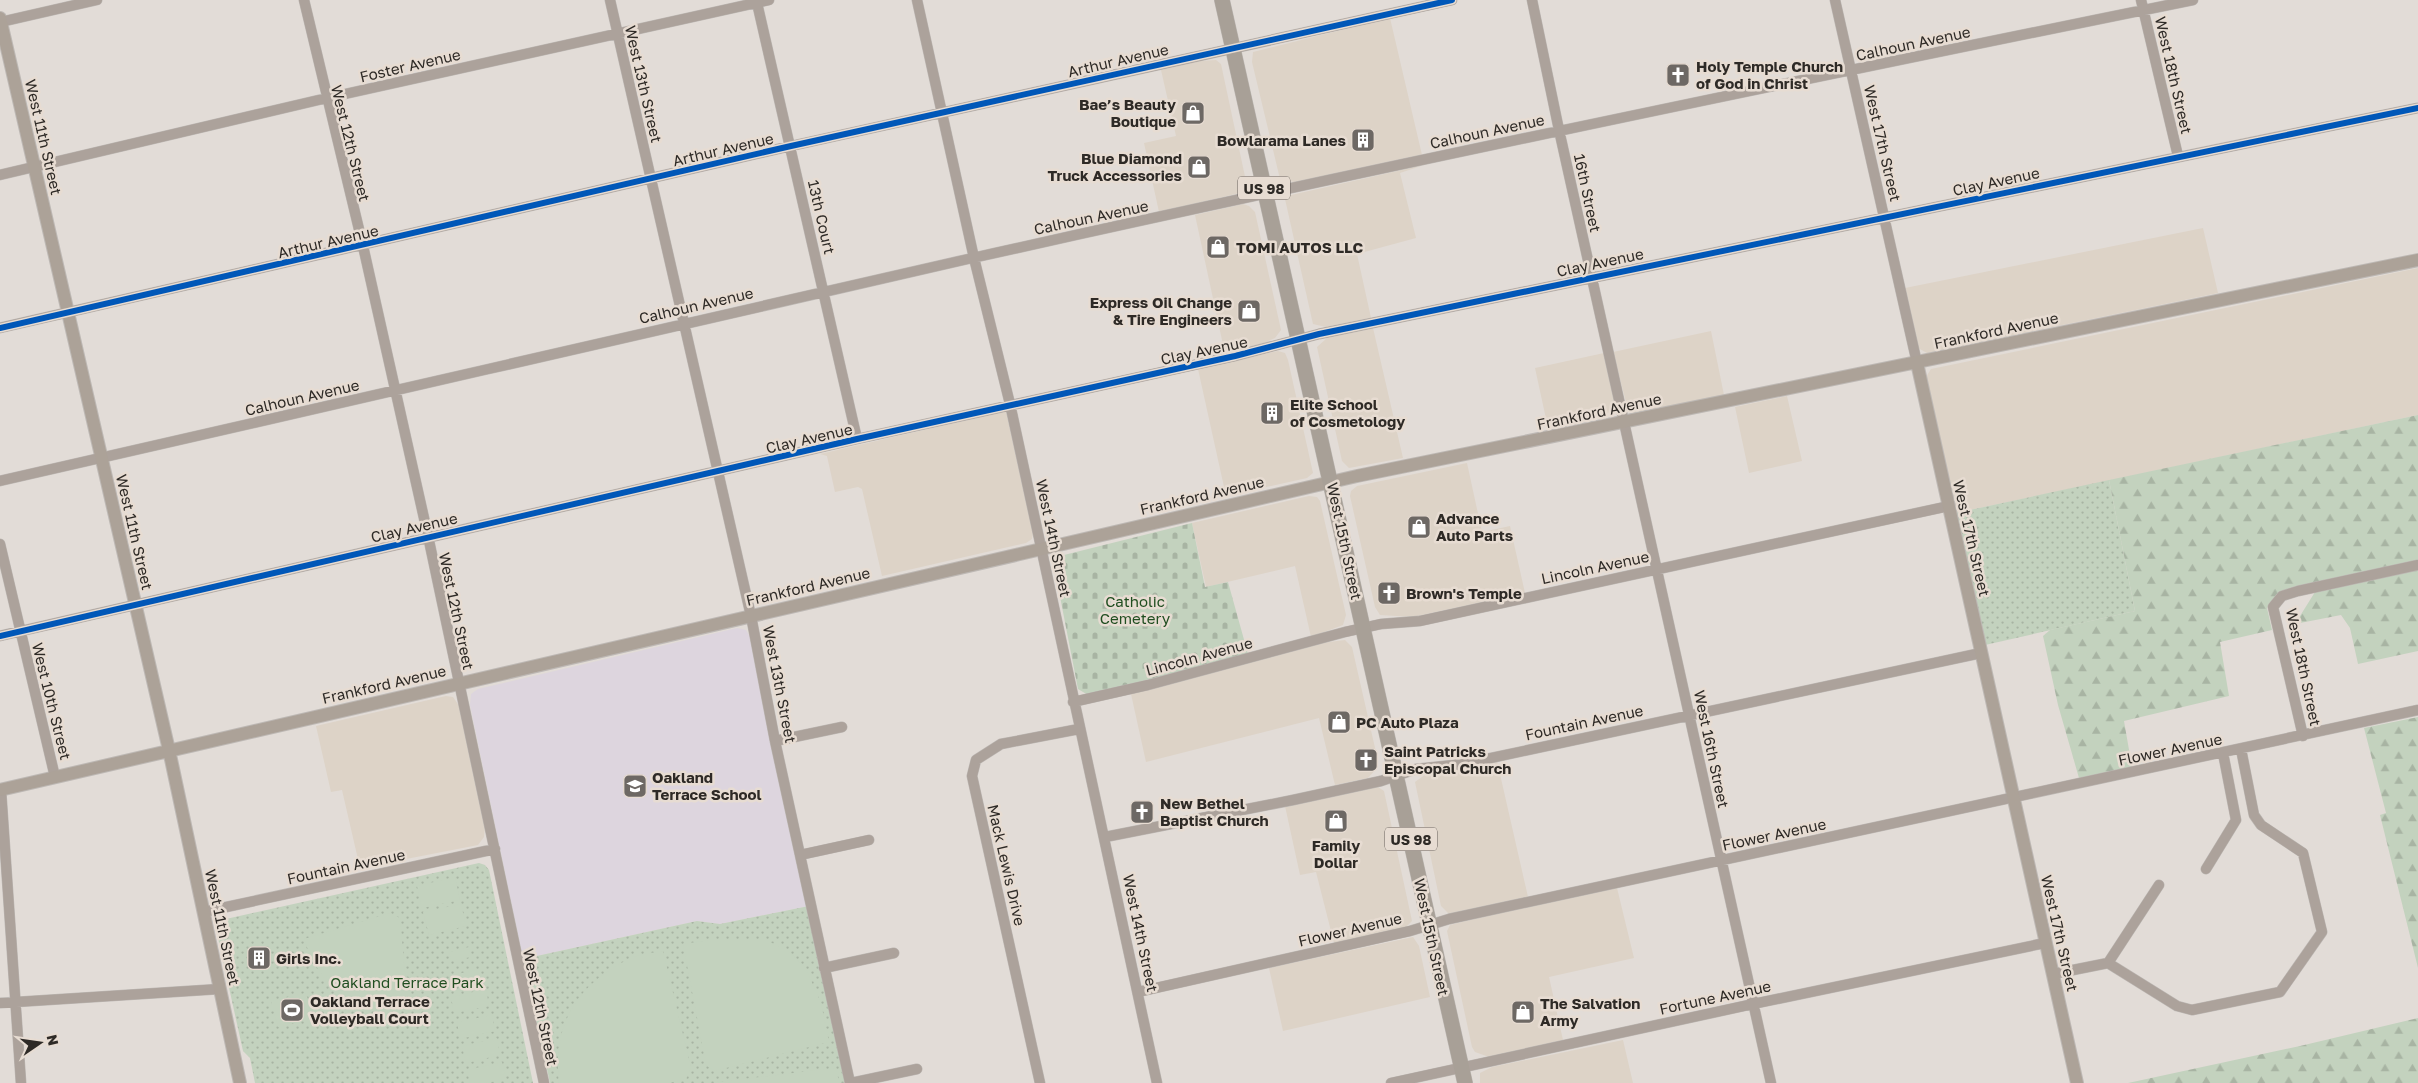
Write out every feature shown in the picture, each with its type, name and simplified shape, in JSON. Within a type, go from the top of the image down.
[{"type":"highway","name":"West 15th Street","points":[[1222,0],[1332,482],[1465,1083]]},
{"type":"main road","name":"West 11th Street","points":[[0,20],[169,750],[240,1083]]},
{"type":"main road","name":"Frankford Avenue","points":[[0,790],[1332,482],[2418,260]]},
{"type":"main road","name":"West 17th Street","points":[[1917,362],[2077,1083]]},
{"type":"street","points":[[0,20],[97,0]]},
{"type":"street","name":"West 12th Street","points":[[304,0],[363,246],[428,536],[544,1083]]},
{"type":"street","name":"West 13th Street","points":[[610,0],[751,616],[775,741],[851,1083]]},
{"type":"street","name":"Foster Avenue","points":[[0,175],[327,98],[769,0]]},
{"type":"street","name":"West 14th Street","points":[[917,0],[974,258],[1010,404],[1157,1083]]},
{"type":"street","name":"Arthur Avenue","points":[[0,328],[791,146],[1452,0]]},
{"type":"street","name":"16th Street","points":[[1532,0],[1624,422]]},
{"type":"street","name":"West 17th Street","points":[[1834,0],[1917,362]]},
{"type":"street","name":"Calhoun Avenue","points":[[0,481],[974,258],[1559,130],[1851,71],[2142,5],[2194,0]]},
{"type":"street","name":"13th Court","points":[[758,3],[858,439]]},
{"type":"street","name":"West 18th Street","points":[[2142,5],[2178,156]]},
{"type":"street","name":"Clay Avenue","points":[[0,636],[428,536],[718,472],[1010,404],[1235,356],[1299,340],[1592,277],[2418,108]]},
{"type":"street","name":"West 16th Street","points":[[1624,422],[1771,1083]]},
{"type":"street","name":"Lincoln Avenue","points":[[1073,702],[1148,685],[1364,628],[1420,621],[1949,506]]},
{"type":"street","name":"West 10th Street","points":[[0,544],[55,777]]},
{"type":"street","name":"West 18th Street","points":[[2303,736],[2273,607],[2282,596],[2298,591],[2418,565]]},
{"type":"street","name":"Fountain Avenue","points":[[1105,837],[1292,800],[1416,769],[1463,764],[1981,653]]},
{"type":"street","name":"Flower Avenue","points":[[1138,992],[1410,932],[1450,919],[2418,710]]},
{"type":"street","points":[[775,741],[842,727]]},
{"type":"street","name":"Mack Lewis Drive","points":[[1040,1083],[972,776],[976,760],[1001,744],[1080,729]]},
{"type":"street","points":[[2052,974],[2108,963],[2177,1006],[2192,1010],[2280,992],[2322,932],[2304,853],[2260,825],[2254,815],[2241,749]]},
{"type":"street","points":[[2206,869],[2236,820],[2223,753]]},
{"type":"street","points":[[0,790],[4,890],[15,1002],[20,1083]]},
{"type":"street","points":[[800,855],[869,840]]},
{"type":"street","name":"Fountain Avenue","points":[[203,912],[495,849]]},
{"type":"street","points":[[2108,963],[2159,885]]},
{"type":"street","name":"Fortune Avenue","points":[[1391,1083],[1753,1004],[2045,944]]},
{"type":"street","points":[[824,968],[894,953]]},
{"type":"street","points":[[0,1003],[220,989]]},
{"type":"street","points":[[851,1083],[917,1068]]},
{"type":"shaded area","points":[[1390,18],[1422,155],[1298,183],[1280,179],[1252,62],[1253,52]]},
{"type":"shaded area","points":[[1216,60],[1221,64],[1247,186],[1240,193],[1159,212],[1144,143],[1176,136],[1161,70],[1200,61]]},
{"type":"shaded area","points":[[1424,165],[1400,173],[1416,238],[1357,254],[1371,318],[1326,327],[1313,324],[1285,199],[1291,195]]},
{"type":"shaded area","points":[[1243,204],[1249,206],[1255,212],[1281,330],[1275,338],[1257,346],[1225,354],[1195,215]]},
{"type":"shaded area","points":[[2203,228],[2218,293],[1927,353],[1918,348],[1905,288]]},
{"type":"shaded area","points":[[2418,268],[2418,415],[1956,513],[1926,377],[1931,369]]},
{"type":"shaded area","points":[[1373,328],[1403,458],[1349,468],[1342,461],[1317,347],[1327,338]]},
{"type":"shaded area","points":[[1711,331],[1724,395],[1633,413],[1628,410],[1613,352]]},
{"type":"shaded area","points":[[1278,351],[1285,353],[1288,360],[1313,473],[1307,478],[1226,496],[1198,369]]},
{"type":"shaded area","points":[[1604,353],[1614,401],[1611,411],[1601,418],[1548,428],[1535,368]]},
{"type":"shaded area","points":[[1787,396],[1802,461],[1749,473],[1735,407]]},
{"type":"shaded area","points":[[1006,411],[1033,533],[1032,539],[1026,543],[882,576],[862,489],[858,487],[835,492],[827,456],[820,454]]},
{"type":"shaded area","points":[[1467,463],[1482,532],[1510,526],[1525,593],[1413,617],[1380,615],[1375,607],[1350,496],[1351,491],[1357,486]]},
{"type":"shaded area","points":[[1309,496],[1317,497],[1320,501],[1346,615],[1343,625],[1311,637],[1295,566],[1206,587],[1192,523]]},
{"type":"shaded area","name":"Oakland Terrace School","points":[[737,628],[746,630],[750,637],[809,906],[720,924],[697,921],[523,959],[470,705],[471,694],[478,689]]},
{"type":"shaded area","points":[[1345,640],[1352,647],[1378,761],[1377,768],[1368,778],[1335,785],[1319,718],[1146,762],[1131,694],[1321,643]]},
{"type":"shaded area","points":[[446,696],[453,697],[460,707],[485,827],[484,837],[478,845],[360,868],[342,790],[331,792],[316,726]]},
{"type":"shaded area","points":[[1497,761],[1528,897],[1449,914],[1441,906],[1415,782],[1426,774]]},
{"type":"shaded area","points":[[1378,787],[1384,791],[1412,921],[1405,928],[1334,943],[1316,872],[1300,875],[1285,806]]},
{"type":"shaded area","points":[[1617,888],[1634,958],[1549,977],[1563,1040],[1489,1057],[1475,1052],[1472,1047],[1447,931],[1450,925],[1528,906]]},
{"type":"shaded area","points":[[1413,937],[1419,946],[1430,997],[1283,1031],[1269,968]]},
{"type":"shaded area","points":[[1623,1040],[1633,1083],[1480,1083],[1480,1073],[1492,1067]]},
{"type":"green space","points":[[2418,415],[2418,560],[2297,586],[2277,594],[2267,608],[2272,630],[2220,642],[2229,696],[2124,721],[2132,767],[2079,778],[2058,705],[2043,636],[2050,630],[2135,611],[2109,480]]},
{"type":"green space","points":[[2109,480],[2135,611],[1985,645],[1956,513]]},
{"type":"green space","name":"Catholic Cemetery","points":[[1192,523],[1205,587],[1228,582],[1248,654],[1088,695],[1078,689],[1055,571],[1056,557]]},
{"type":"green space","points":[[2418,570],[2418,651],[2358,664],[2350,628],[2341,615],[2295,624],[2315,592]]},
{"type":"green space","points":[[2418,717],[2418,968],[2380,815],[2386,813],[2364,728]]},
{"type":"green space","name":"Oakland Terrace Park","points":[[479,863],[485,865],[489,870],[533,1083],[255,1083],[250,1058],[243,1051],[215,924],[217,921]]},
{"type":"green space","points":[[455,877],[460,900],[422,908],[417,886]]},
{"type":"green space","points":[[461,904],[466,926],[429,935],[423,912]]},
{"type":"green space","points":[[809,906],[848,1083],[550,1083],[523,959],[697,921],[720,924]]},
{"type":"green space","points":[[390,913],[400,918],[408,1008],[389,1009],[371,1007],[356,1002],[342,994],[320,972],[311,957],[304,939]]},
{"type":"green space","points":[[710,940],[766,940],[788,951],[805,967],[821,1003],[829,1042],[714,1071],[706,1065],[683,944]]},
{"type":"green space","points":[[469,947],[471,957],[451,961],[449,952]]},
{"type":"green space","points":[[663,951],[691,1068],[686,1079],[669,1083],[559,1083],[558,1062],[564,1025],[582,994],[611,969],[629,959]]},
{"type":"green space","points":[[474,970],[476,980],[456,984],[454,975]]},
{"type":"green space","points":[[486,989],[489,1006],[454,1013],[451,997]]},
{"type":"green space","name":"Oakland Terrace Volleyball Court","points":[[306,993],[313,1018],[278,1027],[271,1001]]},
{"type":"green space","points":[[492,1015],[495,1031],[460,1039],[457,1022]]},
{"type":"green space","points":[[2418,1018],[2418,1083],[2128,1083],[2300,1046]]},
{"type":"green space","points":[[497,1038],[500,1055],[466,1063],[462,1046]]},
{"type":"green space","points":[[502,1062],[506,1079],[486,1083],[470,1083],[467,1070]]},
{"type":"green space","points":[[835,1068],[840,1083],[717,1083],[717,1082]]},
{"type":"cycle path","points":[[0,328],[791,146],[1452,0]]},
{"type":"cycle path","points":[[0,636],[857,439],[1235,356],[1319,334],[2418,108]]},
{"type":"place","name":"Holy Temple Church of God in Christ","points":[[1678,75]]},
{"type":"place","name":"Bae’s Beauty Boutique","points":[[1193,113]]},
{"type":"place","name":"Bowlarama Lanes","points":[[1363,140]]},
{"type":"place","name":"Blue Diamond Truck Accessories","points":[[1199,167]]},
{"type":"place","name":"TOMI AUTOS LLC","points":[[1218,247]]},
{"type":"place","name":"Express Oil Change & Tire Engineers","points":[[1249,311]]},
{"type":"place","name":"Elite School of Cosmetology","points":[[1272,413]]},
{"type":"place","name":"Advance Auto Parts","points":[[1419,527]]},
{"type":"place","name":"Brown's Temple","points":[[1389,593]]},
{"type":"place","name":"PC Auto Plaza","points":[[1339,722]]},
{"type":"place","name":"Saint Patricks Episcopal Church","points":[[1366,760]]},
{"type":"place","name":"Oakland Terrace School","points":[[635,786]]},
{"type":"place","name":"New Bethel Baptist Church","points":[[1142,812]]},
{"type":"place","name":"Family Dollar","points":[[1336,821]]},
{"type":"place","name":"Girls Inc.","points":[[259,958]]},
{"type":"place","name":"Oakland Terrace Volleyball Court","points":[[292,1010]]},
{"type":"place","name":"The Salvation Army","points":[[1523,1012]]}]
